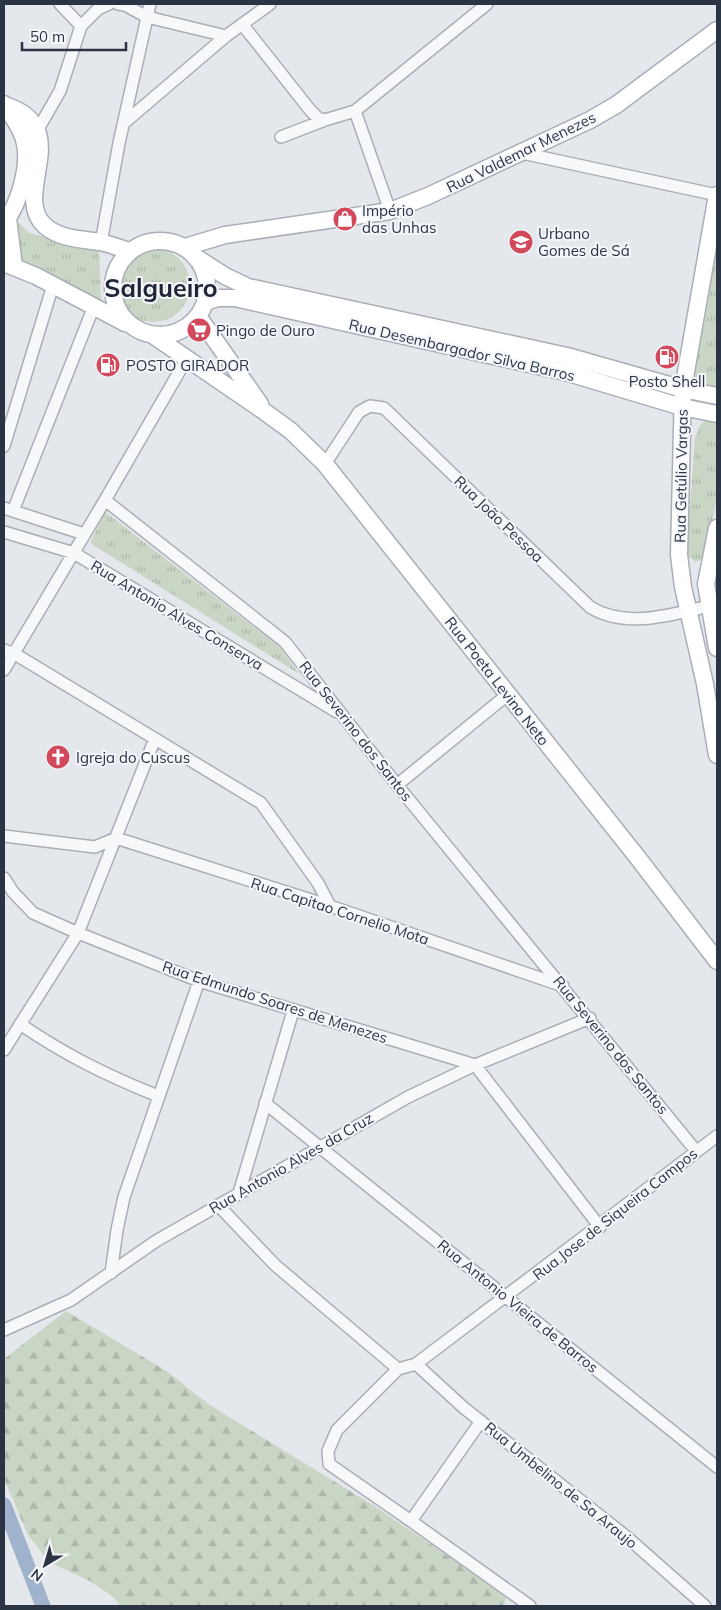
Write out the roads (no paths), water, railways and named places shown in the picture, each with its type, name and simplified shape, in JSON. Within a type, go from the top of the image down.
[{"type":"main road","name":"Rua Valdemar Menezes","points":[[191,253],[225,235],[390,211],[522,153],[616,105],[717,30]]},
{"type":"main road","points":[[4,105],[26,115],[37,131],[40,152],[35,211],[38,218],[60,235],[101,242],[129,251]]},
{"type":"main road","points":[[4,105],[23,135],[26,148],[22,181],[6,221],[9,265],[53,285],[147,333],[171,334],[186,327],[201,309],[207,286],[204,271],[191,253],[172,242],[158,240],[142,243],[129,251],[119,263],[113,277],[112,293],[117,308],[126,321],[147,333]]},
{"type":"main road","name":"Rua Getúlio Vargas","points":[[717,195],[683,389],[679,555],[683,587],[711,684],[717,755]]},
{"type":"main road","name":"Rua Desembargador Silva Barros","points":[[191,253],[224,276],[248,287],[355,318]]},
{"type":"main road","name":"Rua Desembargador Silva Barros","points":[[201,309],[218,298],[235,298],[355,318],[717,396]]},
{"type":"main road","name":"Rua Poeta Levino Neto","points":[[201,309],[265,412]]},
{"type":"main road","name":"Rua Poeta Levino Neto","points":[[147,333],[291,431],[326,464],[507,696],[638,858],[717,961]]},
{"type":"main road","name":"Rua Desembargador Silva Barros","points":[[566,364],[682,407],[717,414]]},
{"type":"main road","points":[[717,528],[706,584],[717,648]]},
{"type":"street","points":[[60,4],[81,26]]},
{"type":"street","points":[[37,131],[60,91],[81,26],[92,14],[109,4]]},
{"type":"street","points":[[118,4],[124,4],[146,17],[226,36]]},
{"type":"street","points":[[101,242],[124,122],[150,4]]},
{"type":"street","points":[[124,122],[226,36],[270,4]]},
{"type":"street","points":[[281,137],[321,119],[355,111],[488,4]]},
{"type":"street","points":[[242,24],[321,119]]},
{"type":"street","points":[[355,111],[390,211]]},
{"type":"street","points":[[522,153],[717,195]]},
{"type":"street","points":[[4,446],[53,285]]},
{"type":"street","points":[[84,534],[8,509],[94,306]]},
{"type":"street","points":[[4,670],[9,652],[74,553],[186,360]]},
{"type":"street","name":"Rua João Pessoa","points":[[326,464],[359,412],[370,406],[384,408],[590,607],[602,614],[629,620],[709,606]]},
{"type":"street","name":"Rua Severino dos Santos","points":[[105,500],[285,642],[397,785],[564,986],[696,1151]]},
{"type":"street","name":"Rua Antonio Alves Conserva","points":[[4,532],[74,553],[343,716]]},
{"type":"street","points":[[9,652],[154,741],[246,792],[261,803],[318,883],[330,906]]},
{"type":"street","points":[[397,785],[507,696]]},
{"type":"street","points":[[4,1050],[78,933],[154,741]]},
{"type":"street","points":[[4,836],[95,847],[116,838]]},
{"type":"street","name":"Rua Capitao Cornelio Mota","points":[[116,838],[330,906],[564,986]]},
{"type":"street","name":"Rua Edmundo Soares de Menezes","points":[[4,878],[13,892],[33,913],[78,933],[199,980],[293,1011],[475,1066]]},
{"type":"street","points":[[111,1273],[124,1197],[199,980]]},
{"type":"street","points":[[239,1193],[293,1011]]},
{"type":"street","name":"Rua Antonio Alves da Cruz","points":[[4,1330],[71,1300],[156,1241],[319,1146],[408,1097],[475,1066],[590,1018]]},
{"type":"street","points":[[20,1024],[60,1052],[104,1074],[158,1096]]},
{"type":"street","points":[[475,1066],[600,1227]]},
{"type":"street","name":"Rua Antonio Vieira de Barros","points":[[265,1103],[717,1467]]},
{"type":"street","name":"Rua Jose de Siqueira Campos","points":[[416,1364],[508,1297],[717,1136]]},
{"type":"street","points":[[218,1205],[275,1265],[398,1369]]},
{"type":"street","points":[[416,1364],[398,1369],[336,1430],[328,1451],[328,1464],[411,1520],[530,1606]]},
{"type":"street","name":"Rua Umbelino de Sa Araujo","points":[[416,1364],[480,1421],[628,1538],[705,1606]]},
{"type":"street","points":[[411,1520],[480,1421]]},
{"type":"waterway","points":[[4,1505],[43,1606]]},
{"type":"place","name":"Império das Unhas","points":[[345,219]]},
{"type":"place","name":"Urbano Gomes de Sá","points":[[521,242]]},
{"type":"place","name":"Pingo de Ouro","points":[[199,330]]},
{"type":"place","name":"Posto Shell","points":[[667,357]]},
{"type":"place","name":"POSTO GIRADOR","points":[[108,365]]},
{"type":"place","name":"Igreja do Cuscus","points":[[58,757]]},
{"type":"district","name":"Salgueiro","points":[[161,287]]}]
